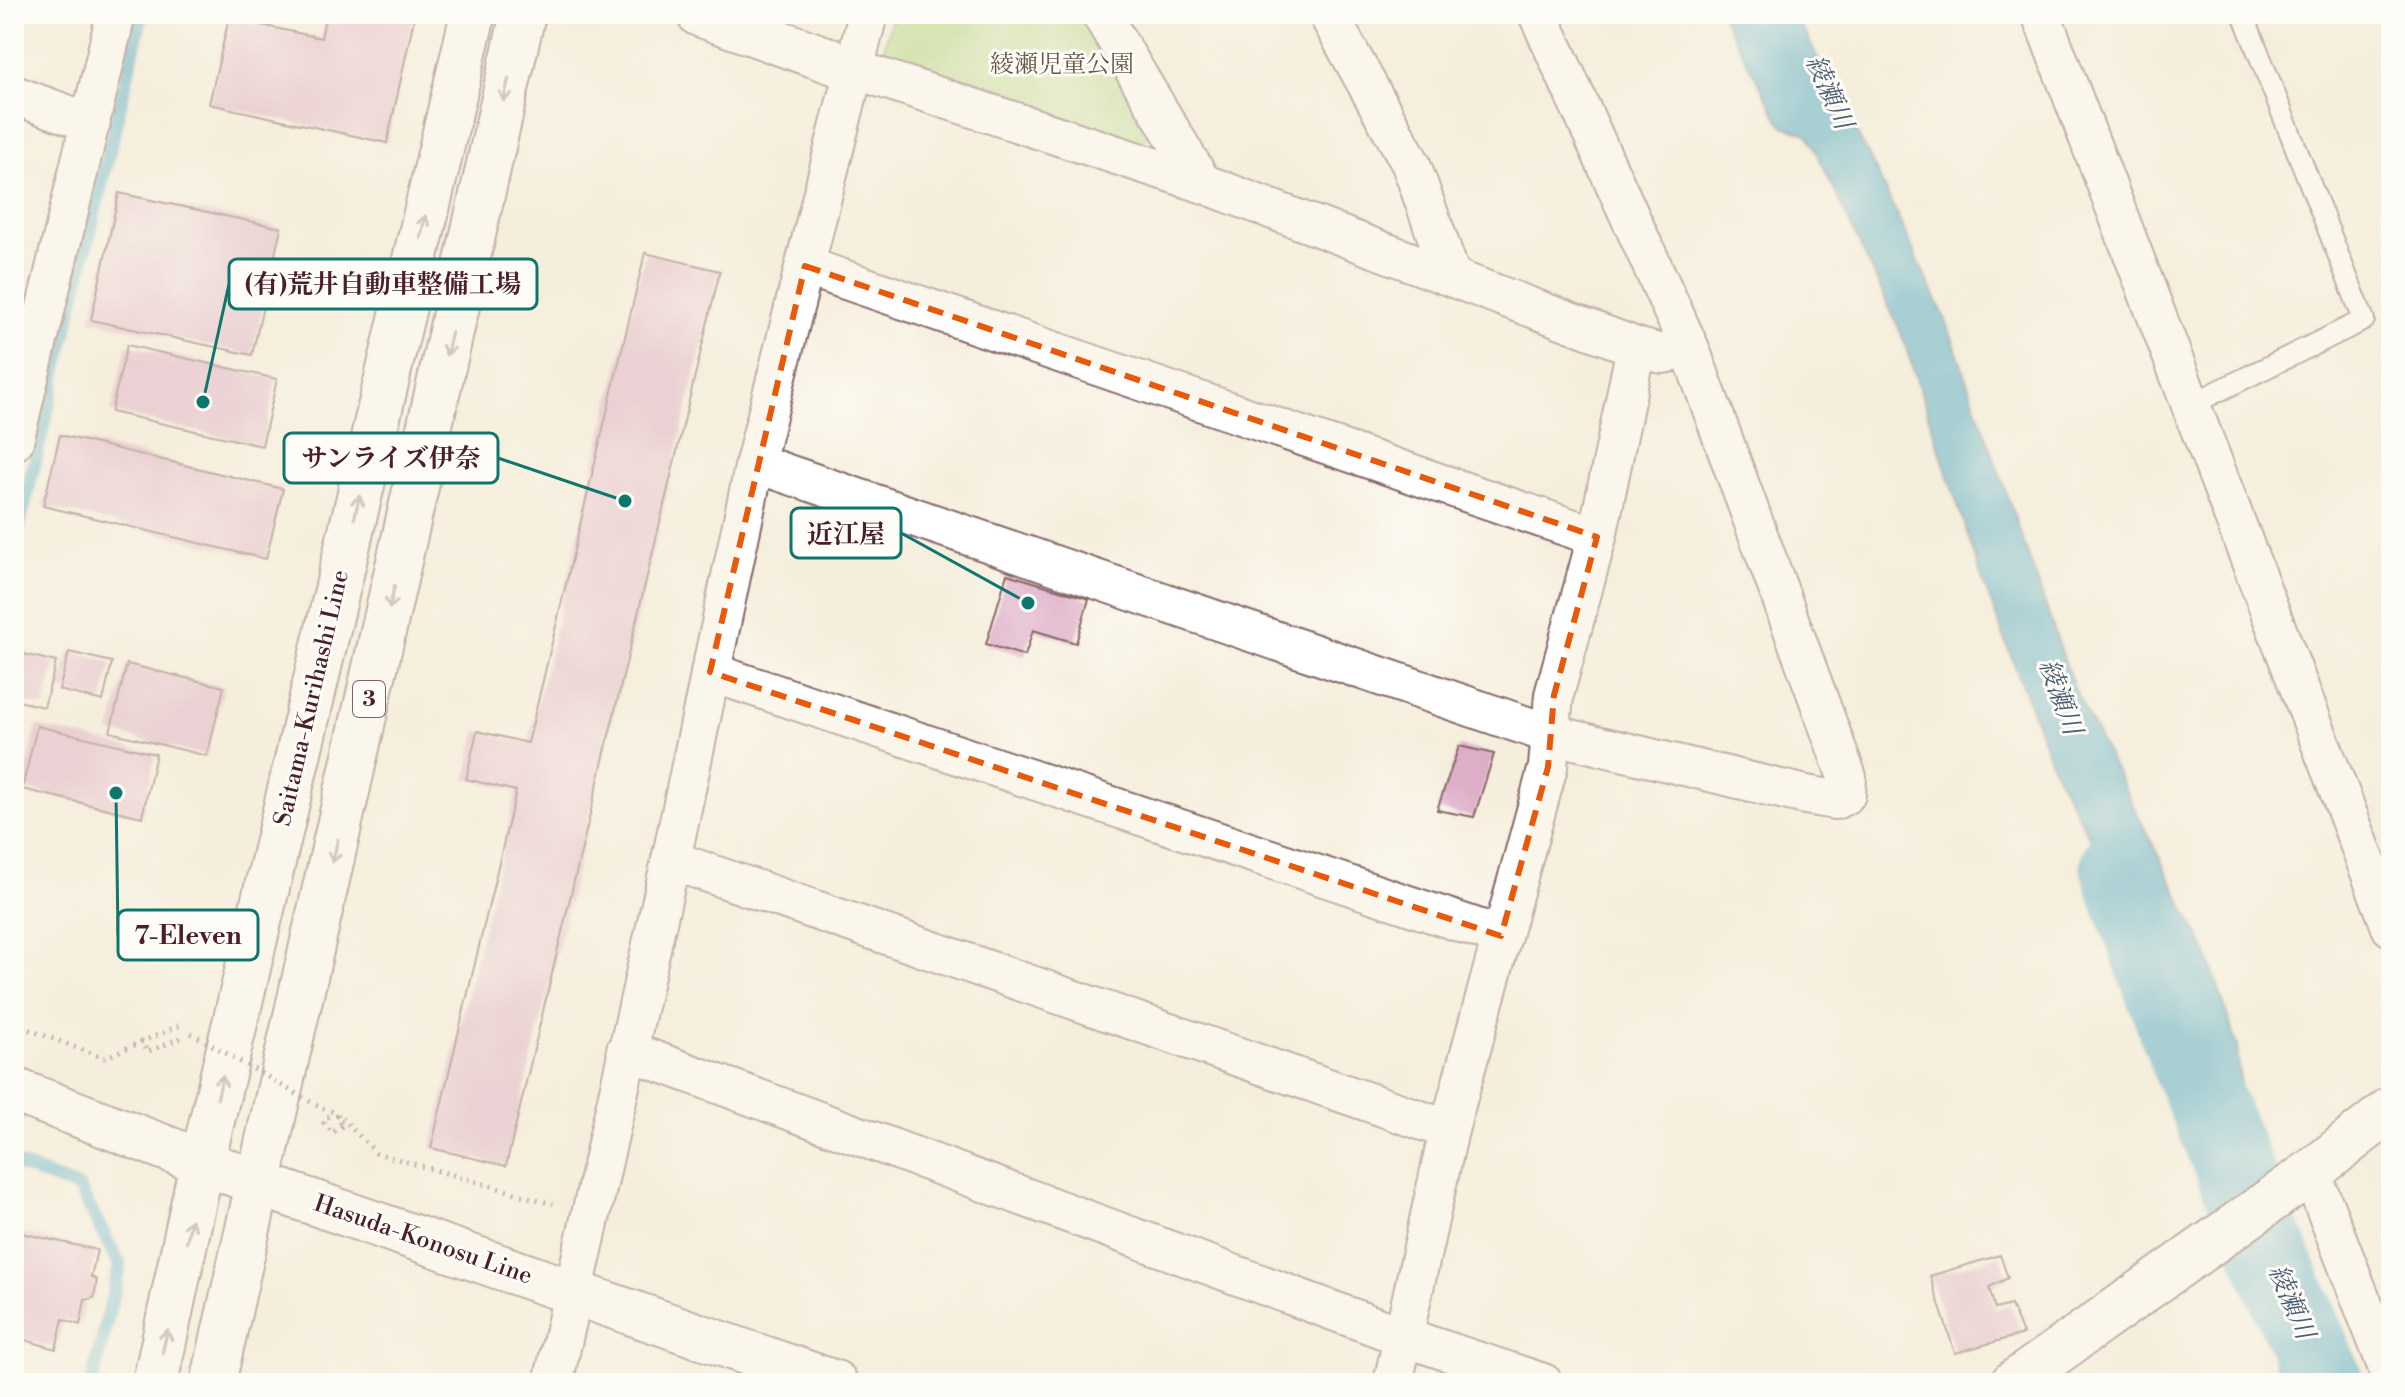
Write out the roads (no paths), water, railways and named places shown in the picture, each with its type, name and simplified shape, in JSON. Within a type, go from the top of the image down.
[{"type":"main road","name":"Saitama-Kurihashi Line","points":[[155,1383],[202,1163],[473,14]]},
{"type":"main road","name":"3","points":[[213,1383],[523,14]]},
{"type":"main road","points":[[699,14],[854,69]]},
{"type":"main road","name":"Hasuda-Konosu Line","points":[[14,1090],[260,1184],[835,1383]]},
{"type":"main road","points":[[2037,1375],[2391,1109]]},
{"type":"street","points":[[16,425],[116,14]]},
{"type":"street","points":[[553,1383],[671,860],[755,463],[868,14]]},
{"type":"street","points":[[1101,14],[1202,183]]},
{"type":"street","points":[[1328,14],[1411,164],[1451,276]]},
{"type":"street","points":[[755,463],[1550,734],[1806,795],[1835,800],[1846,794],[1847,777],[1690,349],[1538,14]]},
{"type":"street","points":[[2041,14],[2391,927]]},
{"type":"street","points":[[854,69],[1202,183],[1636,347],[1662,354],[1690,349]]},
{"type":"street","points":[[14,95],[91,123]]},
{"type":"street","points":[[805,266],[1597,537]]},
{"type":"street","points":[[1393,1383],[1449,1130],[1548,767],[1554,695],[1597,537],[1636,347]]},
{"type":"street","points":[[710,672],[1501,936]]},
{"type":"street","points":[[671,860],[1449,1130]]},
{"type":"street","points":[[626,1050],[1404,1337],[1543,1383]]},
{"type":"street","points":[[2305,1176],[2391,1376]]},
{"type":"lane","points":[[2190,405],[2364,320],[2243,14]]},
{"type":"water","points":[[1721,14],[1795,14],[1876,170],[1946,320],[2075,690],[2206,950],[2237,1045],[2244,1125],[2342,1383],[2291,1383],[2253,1277],[2180,1011],[2054,770],[1982,579],[1901,333],[1808,134],[1782,126]]},
{"type":"waterway","points":[[14,548],[142,14]]},
{"type":"waterway","name":"綾瀬川","points":[[2119,866],[2194,1074],[2325,1383]]},
{"type":"waterway","points":[[14,1163],[79,1188],[120,1265],[92,1383]]},
{"type":"place","name":"(有)荒井自動車整備工場","points":[[203,402]]},
{"type":"place","name":"サンライズ伊奈","points":[[625,501]]},
{"type":"place","name":"近江屋","points":[[1028,603]]},
{"type":"place","name":"7-Eleven","points":[[116,793]]},
{"type":"park label","name":"綾瀬児童公園","points":[[1062,65]]}]
